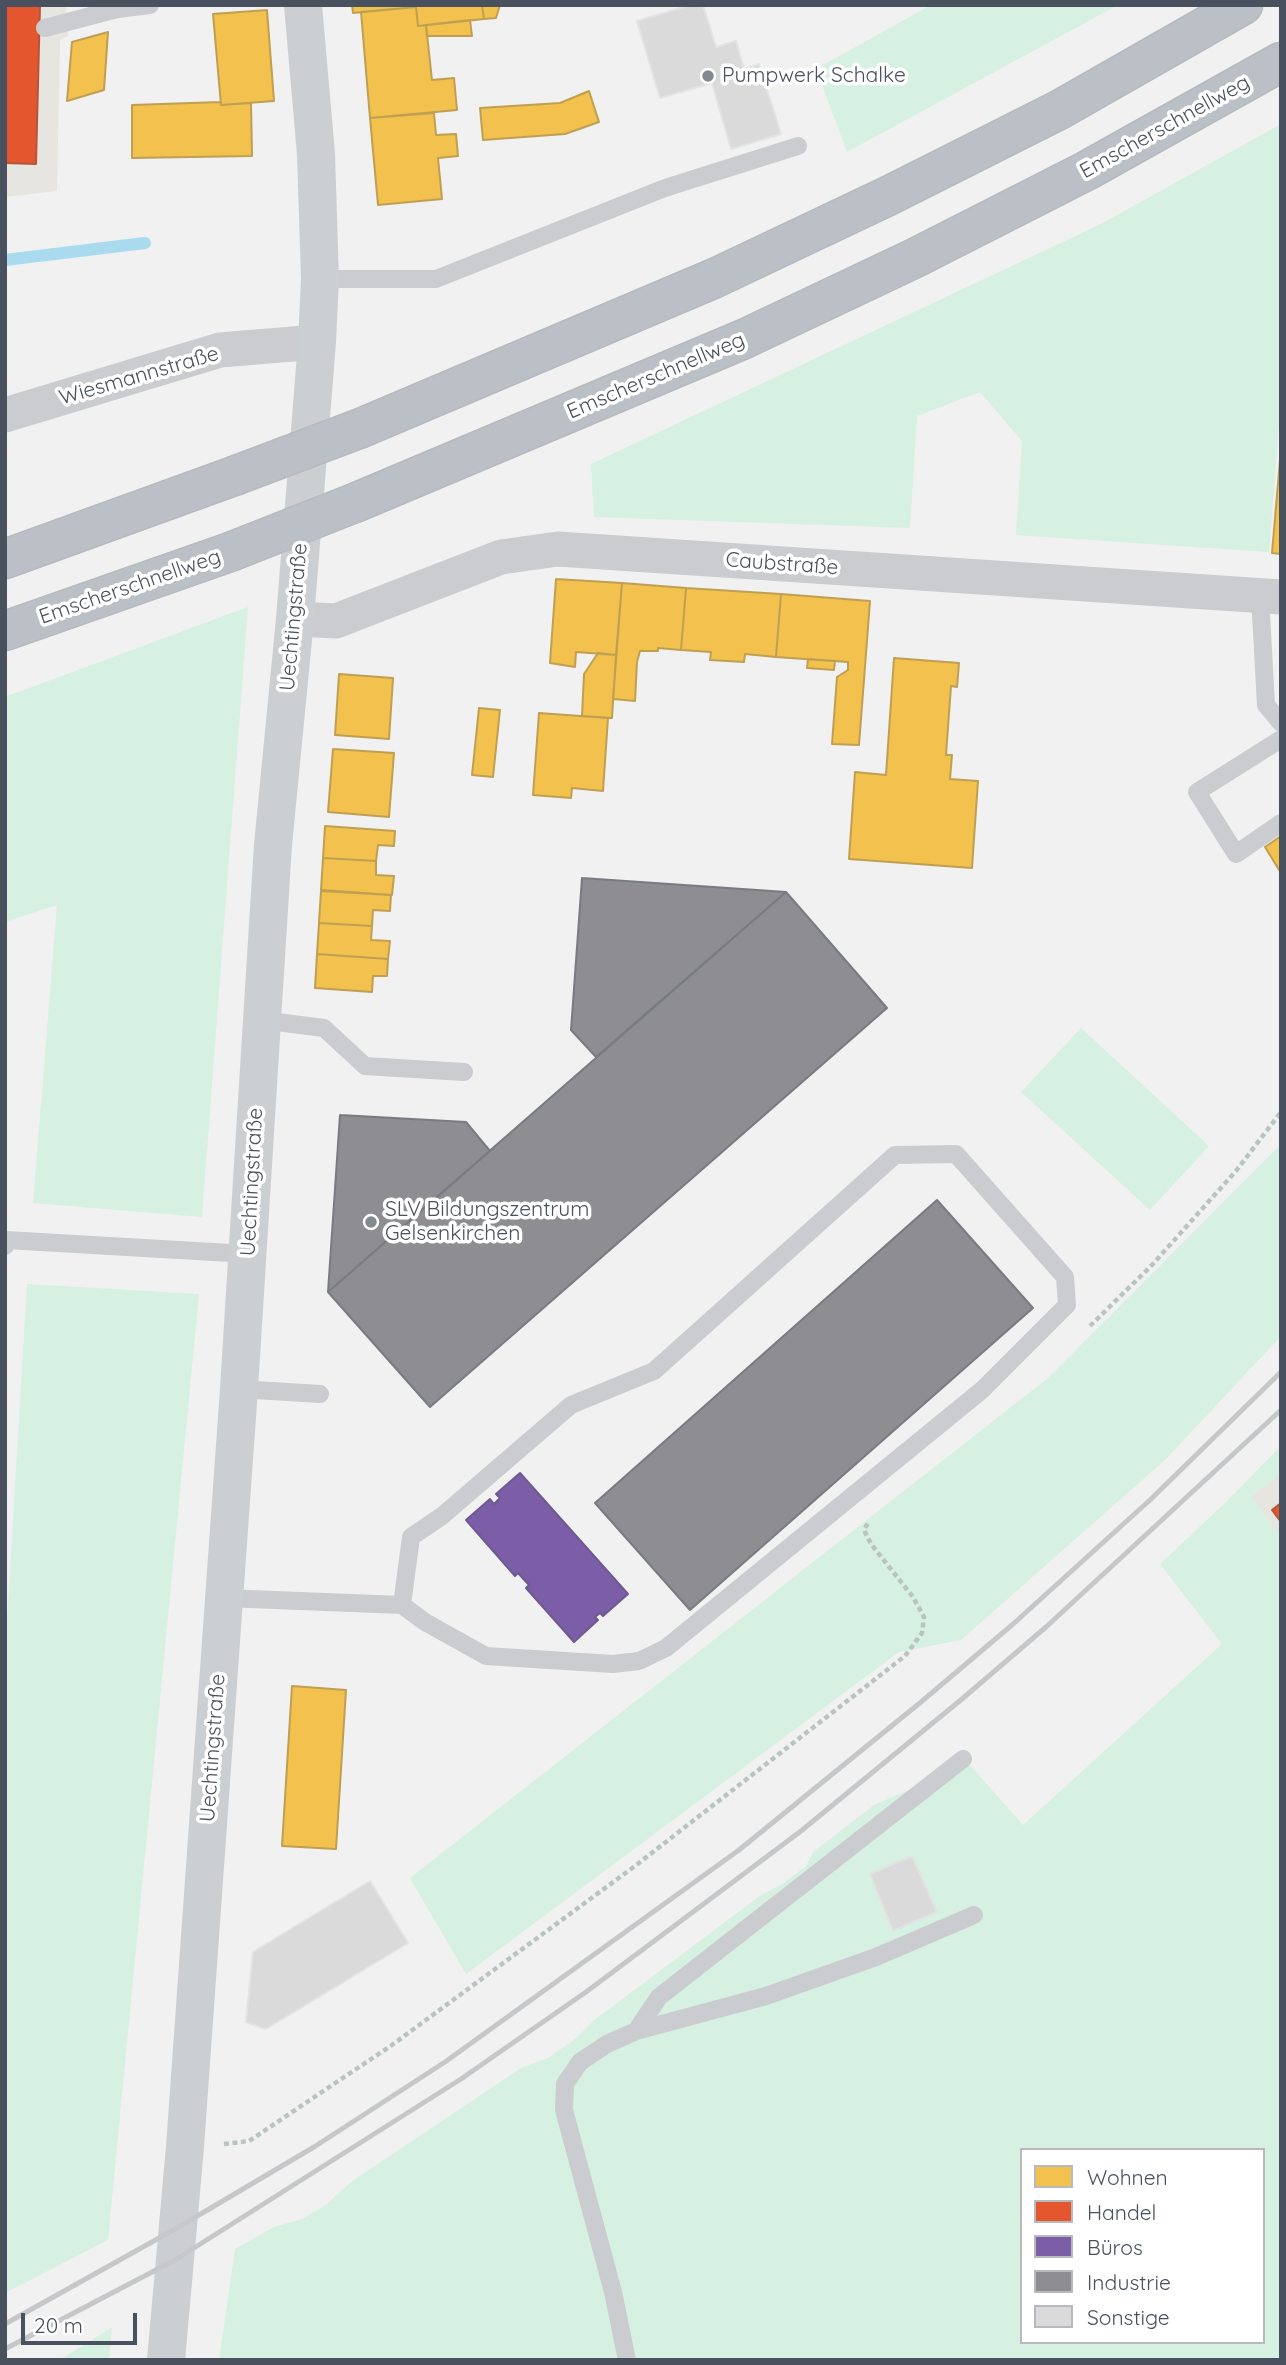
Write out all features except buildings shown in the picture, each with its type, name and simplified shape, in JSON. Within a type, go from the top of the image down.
[{"type":"highway","points":[[5,559],[362,428],[715,278],[888,196],[1059,110],[1243,5]]},
{"type":"highway","name":"Emscherschnellweg","points":[[5,631],[230,552],[357,502],[744,339],[867,281],[1086,171],[1281,62]]},
{"type":"street","name":"Uechtingstraße","points":[[166,2360],[185,2147],[239,1389],[273,845],[295,619],[317,342],[320,279],[316,154],[303,5]]},
{"type":"street","name":"Wiesmannstraße","points":[[5,415],[220,351],[317,342]]},
{"type":"street","name":"Caubstraße","points":[[295,619],[337,621],[502,557],[558,549],[1270,597]]},
{"type":"lane","points":[[45,28],[117,9],[150,5]]},
{"type":"lane","points":[[320,279],[436,279],[665,188],[798,146]]},
{"type":"lane","points":[[1270,597],[1266,705],[1281,723]]},
{"type":"lane","points":[[1281,739],[1198,792],[1236,854],[1281,823]]},
{"type":"lane","points":[[261,1020],[324,1028],[365,1066],[464,1072]]},
{"type":"lane","points":[[223,1598],[402,1605],[425,1622],[486,1656],[613,1664],[639,1661],[666,1648],[982,1390],[1067,1306],[1065,1277],[956,1154],[895,1155],[654,1371],[571,1405],[442,1517],[411,1537],[402,1605]]},
{"type":"lane","points":[[5,1246],[6,1240],[248,1254]]},
{"type":"lane","points":[[239,1389],[320,1394]]},
{"type":"lane","points":[[636,2031],[659,1997],[963,1759]]},
{"type":"lane","points":[[627,2360],[613,2292],[564,2110],[565,2084],[579,2062],[607,2044],[636,2031],[766,1996],[876,1957],[974,1915]]},
{"type":"path","points":[[1085,1331],[1180,1234],[1236,1171],[1281,1112]]},
{"type":"path","points":[[185,2147],[249,2141],[392,2045],[635,1867],[905,1656],[922,1633],[924,1617],[913,1597],[871,1544],[864,1531],[871,1517]]},
{"type":"shaded area","points":[[5,5],[66,5],[68,36],[60,40],[57,191],[5,197]]},
{"type":"shaded area","points":[[1281,1473],[1281,1537],[1251,1496]]},
{"type":"green space","points":[[931,5],[1118,5],[847,152],[816,69]]},
{"type":"green space","points":[[1281,124],[1281,399],[1269,552],[1016,535],[1022,441],[980,392],[917,416],[910,528],[594,517],[591,464],[1101,224]]},
{"type":"green space","points":[[248,607],[202,1217],[33,1203],[57,905],[5,922],[5,697]]},
{"type":"green space","points":[[1081,1028],[1209,1146],[1150,1210],[1021,1092]]},
{"type":"green space","points":[[1281,1144],[1281,1336],[1166,1459],[961,1640],[899,1652],[466,1974],[410,1878],[1048,1378]]},
{"type":"green space","points":[[27,1284],[199,1294],[108,2240],[5,2293],[5,1655]]},
{"type":"green space","points":[[1281,1446],[1281,1473],[1251,1496],[1281,1537],[1281,2360],[219,2360],[235,2249],[274,2227],[302,2219],[327,2204],[351,2182],[521,2068],[548,2058],[761,1895],[784,1883],[806,1866],[813,1852],[874,1805],[969,1764],[1023,1825],[1222,1644],[1160,1564]]},
{"type":"green space","points":[[112,2327],[109,2360],[60,2360]]},
{"type":"waterway","points":[[5,260],[145,243]]},
{"type":"railway","points":[[5,2324],[177,2228],[314,2147],[445,2062],[739,1850],[1012,1625],[1150,1500],[1281,1372]]},
{"type":"railway","points":[[5,2349],[175,2260],[461,2079],[586,1992],[801,1831],[962,1699],[1046,1627],[1281,1410]]},
{"type":"place","name":"Pumpwerk Schalke","points":[[708,76]]},
{"type":"place","name":"SLV Bildungszentrum Gelsenkirchen","points":[[371,1222]]}]
